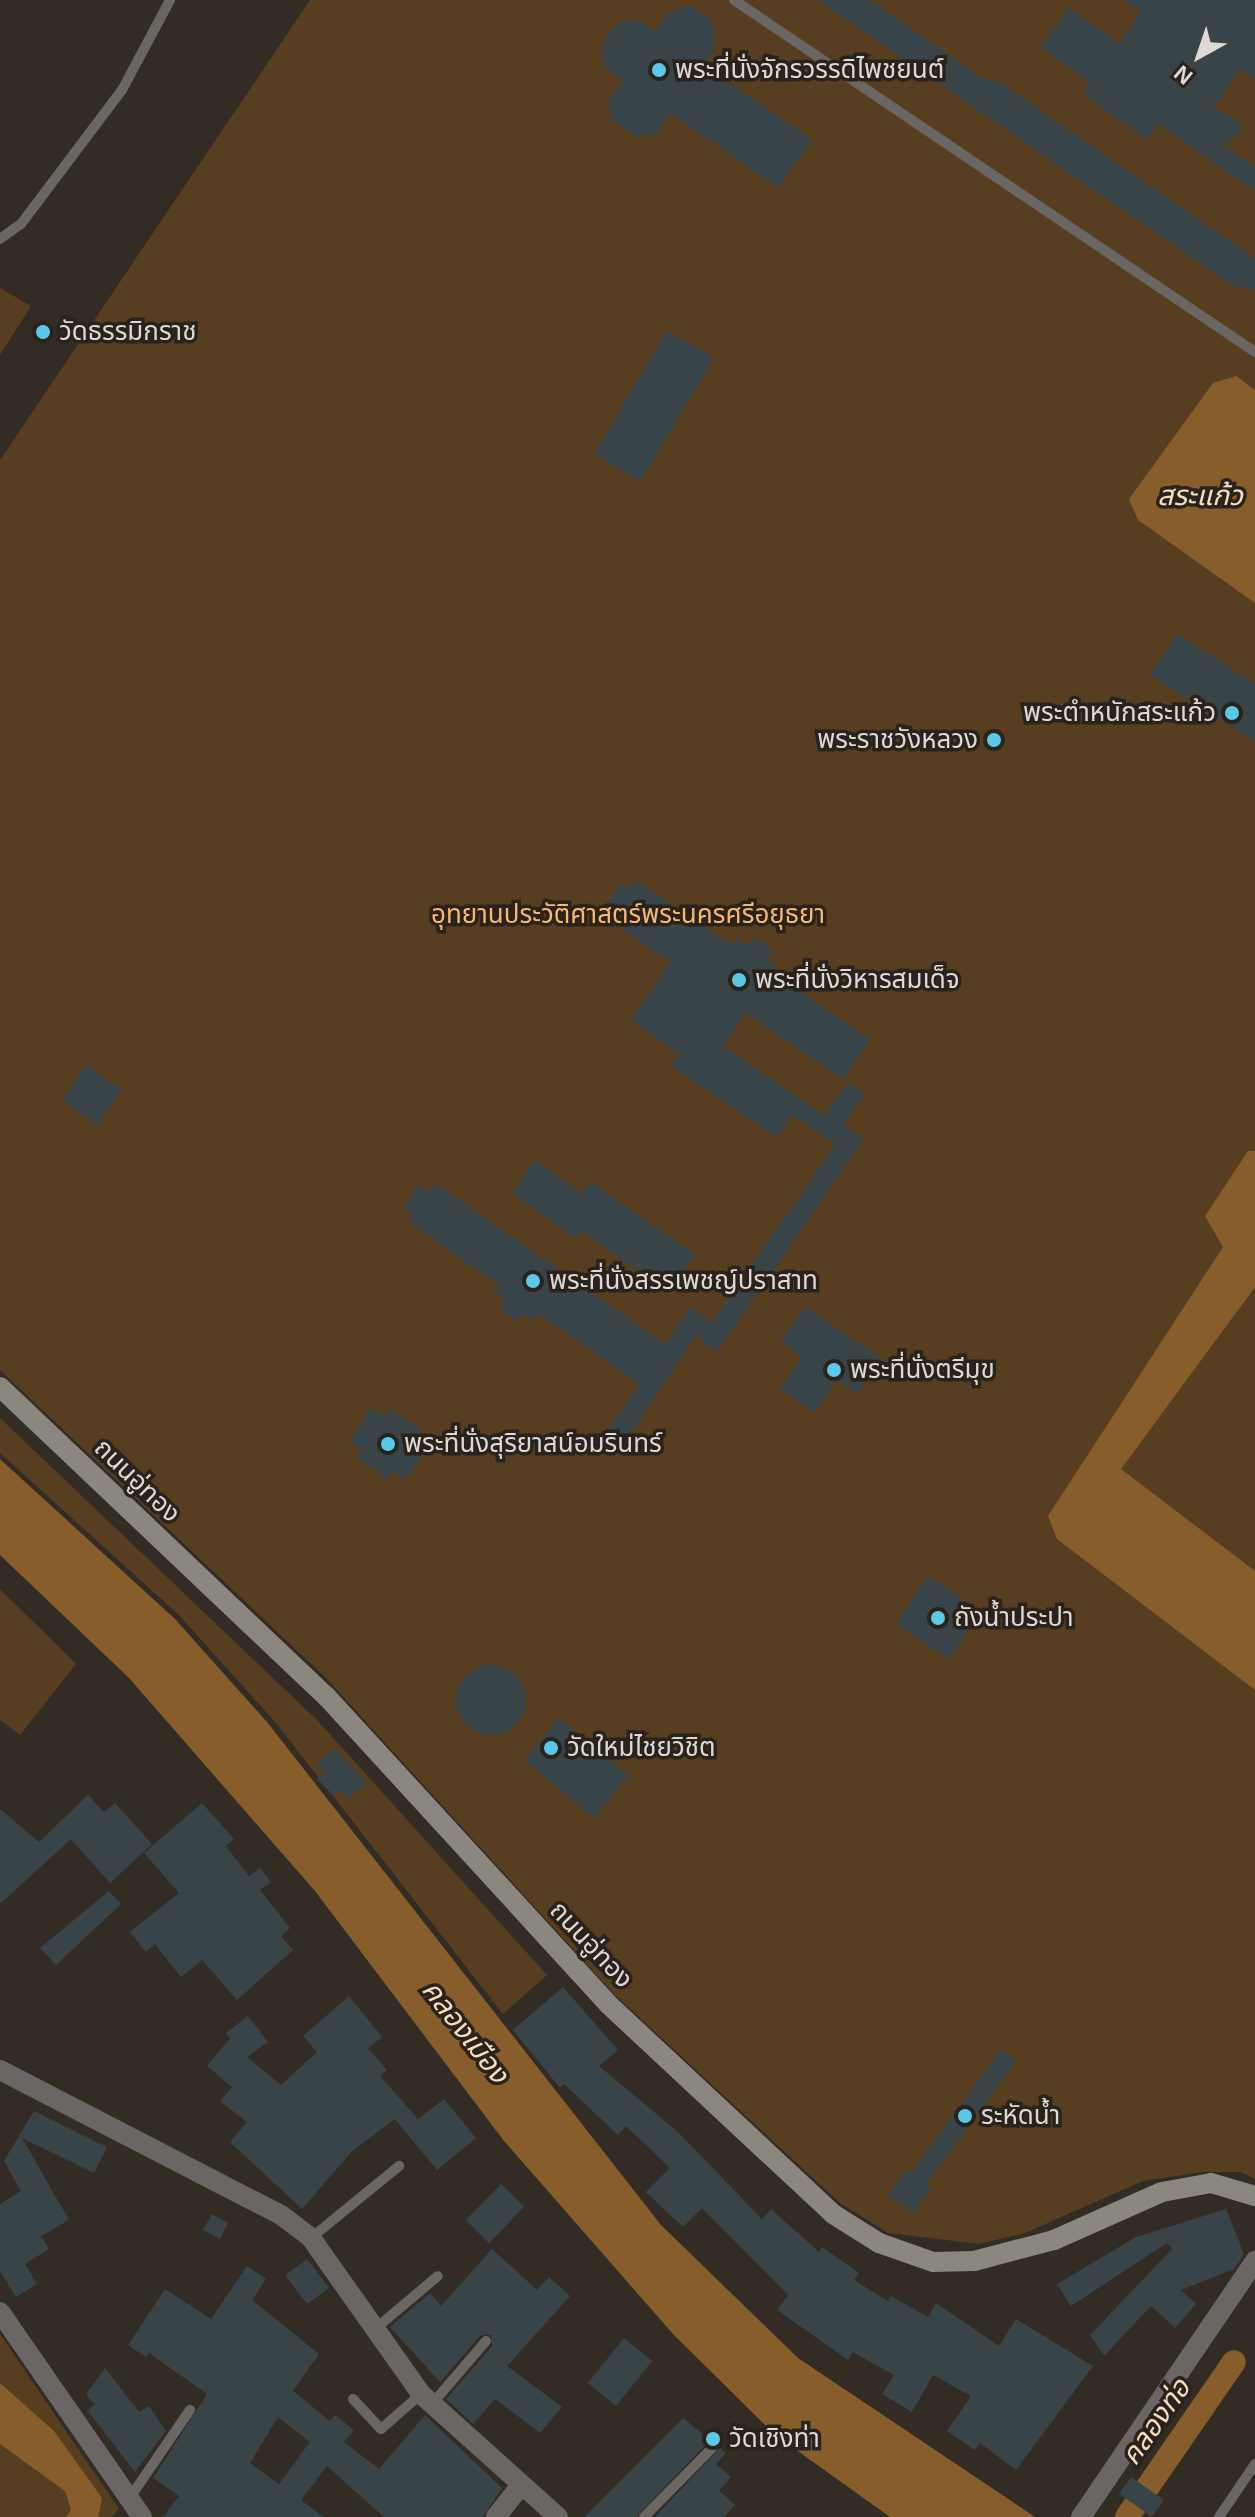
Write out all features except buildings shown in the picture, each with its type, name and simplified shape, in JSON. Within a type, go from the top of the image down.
[{"type":"main road","name":"ถนนอู่ทอง","points":[[0,1387],[326,1696],[608,2004],[833,2214],[879,2243],[933,2262],[974,2261],[1054,2240],[1162,2192],[1211,2183],[1255,2196]]},
{"type":"street","points":[[0,2070],[281,2215],[311,2238],[373,2330],[426,2399],[558,2517]]},
{"type":"street","points":[[1081,2517],[1255,2261]]},
{"type":"street","points":[[0,2312],[137,2512]]},
{"type":"street","points":[[496,2517],[521,2485]]},
{"type":"lane","points":[[0,239],[21,224],[122,90],[170,0]]},
{"type":"lane","points":[[734,0],[1255,352]]},
{"type":"lane","points":[[311,2238],[399,2166]]},
{"type":"lane","points":[[373,2330],[438,2276]]},
{"type":"lane","points":[[353,2399],[381,2429],[426,2399],[486,2341]]},
{"type":"lane","points":[[137,2512],[190,2410]]},
{"type":"lane","points":[[644,2517],[712,2448]]},
{"type":"lane","points":[[1219,2517],[1255,2464]]},
{"type":"green space","name":"อุทยานประวัติศาสตร์พระนครศรีอยุธยา","points":[[310,0],[1255,0],[1255,2179],[1241,2172],[1203,2172],[1143,2181],[1025,2233],[979,2244],[888,2233],[840,2203],[615,1995],[326,1678],[0,1370],[0,460]]},
{"type":"green space","points":[[0,288],[31,306],[0,355]]},
{"type":"green space","points":[[0,1418],[317,1720],[547,1975],[503,2014],[276,1723],[179,1615],[0,1453]]},
{"type":"green space","points":[[0,1589],[76,1664],[20,1735],[0,1720]]},
{"type":"green space","points":[[0,2334],[119,2509],[112,2517],[0,2517]]},
{"type":"water","name":"สระแก้ว","points":[[1236,376],[1255,390],[1255,603],[1138,520],[1129,499],[1213,383]]},
{"type":"water","points":[[1248,1151],[1255,1151],[1255,1287],[1121,1469],[1255,1571],[1255,1690],[1057,1539],[1048,1516],[1223,1247],[1205,1216]]},
{"type":"water","name":"คลองเมือง","points":[[0,1459],[175,1619],[267,1722],[661,2225],[798,2358],[1035,2517],[890,2517],[774,2434],[673,2334],[504,2141],[315,1891],[129,1678],[0,1555]]},
{"type":"water","points":[[0,2383],[54,2431],[102,2498],[98,2517],[66,2517],[71,2510],[65,2491],[0,2444]]},
{"type":"waterway","name":"คลองท่อ","points":[[1127,2517],[1234,2362]]},
{"type":"place","name":"พระที่นั่งจักรวรรดิไพชยนต์","points":[[659,70]]},
{"type":"place","name":"วัดธรรมิกราช","points":[[43,332]]},
{"type":"place","name":"พระตำหนักสระแก้ว","points":[[1232,713]]},
{"type":"place","name":"พระราชวังหลวง","points":[[994,740]]},
{"type":"place","name":"พระที่นั่งวิหารสมเด็จ","points":[[739,980]]},
{"type":"place","name":"พระที่นั่งสรรเพชญ์ปราสาท","points":[[533,1281]]},
{"type":"place","name":"พระที่นั่งตรีมุข","points":[[834,1370]]},
{"type":"place","name":"พระที่นั่งสุริยาสน์อมรินทร์","points":[[388,1444]]},
{"type":"place","name":"ถังน้ำประปา","points":[[938,1618]]},
{"type":"place","name":"วัดใหม่ไชยวิชิต","points":[[551,1748]]},
{"type":"place","name":"ระหัดน้ำ","points":[[965,2116]]},
{"type":"place","name":"วัดเชิงท่า","points":[[713,2439]]}]
